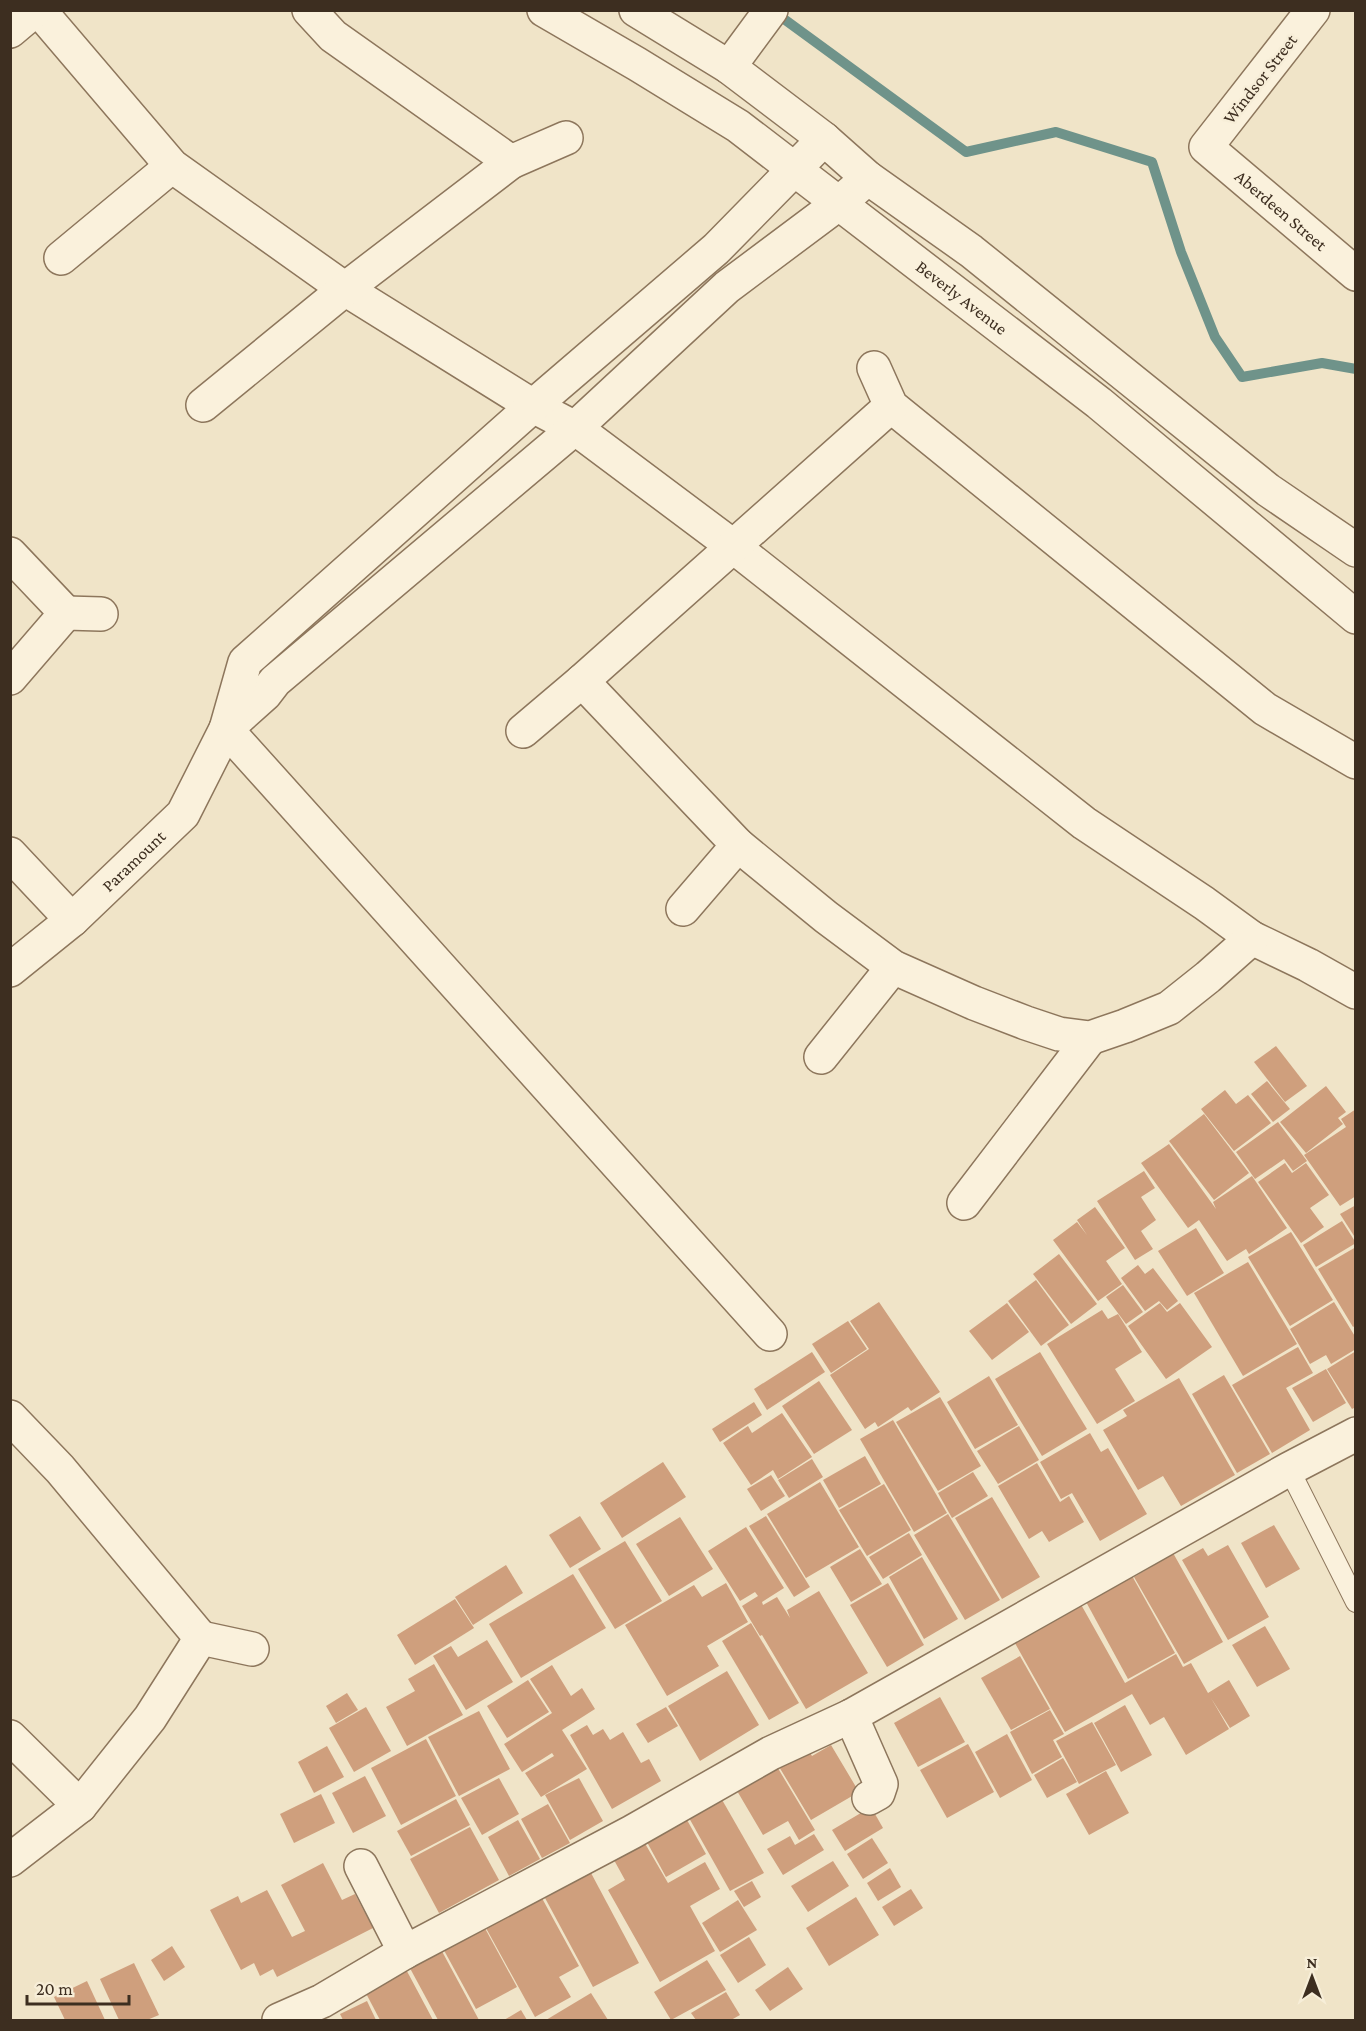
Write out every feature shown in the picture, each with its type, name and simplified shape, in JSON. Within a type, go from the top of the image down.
[{"type":"street","points":[[10,31],[37,10],[172,166],[345,289],[532,406],[575,428],[734,547],[1084,823],[1252,938],[1308,965],[1356,992]]},
{"type":"street","points":[[309,10],[333,36],[511,162]]},
{"type":"street","name":"Beverly Avenue","points":[[544,10],[738,126],[1100,403],[1356,617]]},
{"type":"street","points":[[636,10],[729,67],[824,140],[868,178],[971,251],[1268,490],[1356,550]]},
{"type":"street","name":"Windsor Street","points":[[1206,147],[1313,10]]},
{"type":"street","points":[[729,67],[763,20]]},
{"type":"street","points":[[203,405],[345,289],[511,162],[566,138]]},
{"type":"street","points":[[226,729],[245,662],[532,406],[716,249],[824,140]]},
{"type":"street","name":"Aberdeen Street","points":[[1206,147],[1356,274]]},
{"type":"street","points":[[61,258],[172,166]]},
{"type":"street","points":[[226,729],[266,694],[275,681],[575,428],[727,287],[838,204],[868,178]]},
{"type":"street","points":[[874,368],[891,406],[1265,709],[1356,762]]},
{"type":"street","points":[[523,731],[891,406]]},
{"type":"street","points":[[10,554],[66,614],[101,614]]},
{"type":"street","points":[[10,678],[66,614]]},
{"type":"street","points":[[582,681],[738,845],[826,917],[893,967],[1026,1023],[1059,1034],[1090,1038],[1169,1008],[1209,977],[1252,938]]},
{"type":"street","points":[[226,729],[770,1334]]},
{"type":"street","name":"Paramount","points":[[10,970],[72,920],[183,814],[226,729]]},
{"type":"street","points":[[683,909],[738,845]]},
{"type":"street","points":[[10,854],[72,920]]},
{"type":"street","points":[[821,1057],[893,967]]},
{"type":"street","points":[[964,1203],[1090,1038]]},
{"type":"street","points":[[10,1417],[60,1469],[201,1638],[252,1649]]},
{"type":"street","points":[[279,2020],[326,2011],[405,1952],[632,1832],[771,1753],[851,1716],[1289,1469],[1356,1434]]},
{"type":"street","points":[[10,1860],[80,1806],[150,1718],[201,1638]]},
{"type":"street","points":[[851,1716],[881,1784],[878,1793],[869,1798]]},
{"type":"street","points":[[10,1737],[80,1806]]},
{"type":"street","points":[[361,1866],[405,1952]]},
{"type":"lane","points":[[1289,1469],[1356,1602]]},
{"type":"building","points":[[1276,1046],[1307,1086],[1285,1102],[1254,1062]]},
{"type":"building","points":[[1267,1081],[1290,1109],[1273,1122],[1251,1094]]},
{"type":"building","points":[[1326,1086],[1346,1112],[1338,1118],[1343,1124],[1306,1153],[1280,1122]]},
{"type":"building","points":[[1225,1090],[1236,1104],[1248,1095],[1271,1123],[1234,1151],[1201,1109]]},
{"type":"building","points":[[1356,1109],[1356,1196],[1340,1206],[1304,1155],[1346,1127],[1341,1119]]},
{"type":"building","points":[[1204,1114],[1249,1173],[1214,1200],[1169,1141]]},
{"type":"building","points":[[1278,1122],[1307,1161],[1293,1171],[1284,1159],[1255,1179],[1236,1152]]},
{"type":"building","points":[[1169,1144],[1216,1209],[1213,1202],[1252,1176],[1287,1228],[1249,1254],[1246,1249],[1227,1261],[1199,1220],[1188,1228],[1141,1163]]},
{"type":"building","points":[[1285,1163],[1292,1173],[1306,1163],[1329,1195],[1310,1208],[1324,1227],[1301,1243],[1258,1182]]},
{"type":"building","points":[[1144,1171],[1155,1188],[1141,1197],[1156,1220],[1141,1231],[1153,1249],[1135,1260],[1097,1201]]},
{"type":"building","points":[[1356,1205],[1356,1239],[1340,1214]]},
{"type":"building","points":[[1095,1207],[1125,1248],[1106,1261],[1122,1284],[1098,1301],[1053,1240],[1077,1222],[1087,1235],[1077,1220]]},
{"type":"building","points":[[1342,1221],[1356,1243],[1316,1267],[1303,1245]]},
{"type":"building","points":[[1196,1228],[1224,1273],[1187,1296],[1158,1251]]},
{"type":"building","points":[[1291,1232],[1333,1300],[1290,1326],[1248,1257]]},
{"type":"building","points":[[1356,1247],[1356,1325],[1353,1327],[1318,1269]]},
{"type":"building","points":[[1059,1254],[1097,1304],[1071,1324],[1033,1274]]},
{"type":"building","points":[[1248,1262],[1297,1344],[1243,1376],[1194,1293]]},
{"type":"building","points":[[1138,1265],[1145,1274],[1153,1268],[1178,1301],[1167,1310],[1159,1301],[1145,1311],[1121,1278]]},
{"type":"building","points":[[1036,1280],[1069,1325],[1041,1346],[1008,1301]]},
{"type":"building","points":[[1123,1285],[1143,1312],[1126,1324],[1106,1297]]},
{"type":"building","points":[[879,1302],[940,1392],[911,1411],[908,1407],[878,1427],[875,1422],[865,1429],[830,1375],[869,1349],[850,1321]]},
{"type":"building","points":[[1334,1302],[1356,1338],[1356,1349],[1331,1364],[1326,1355],[1310,1364],[1290,1329]]},
{"type":"building","points":[[1007,1303],[1029,1332],[992,1360],[969,1331]]},
{"type":"building","points":[[1160,1303],[1167,1312],[1180,1303],[1212,1347],[1166,1379],[1128,1326]]},
{"type":"building","points":[[1102,1310],[1108,1319],[1118,1314],[1142,1352],[1115,1369],[1135,1401],[1097,1424],[1047,1344]]},
{"type":"building","points":[[848,1321],[867,1349],[831,1373],[812,1344]]},
{"type":"building","points":[[1298,1347],[1313,1373],[1286,1388],[1310,1430],[1272,1453],[1232,1385]]},
{"type":"building","points":[[1356,1351],[1356,1407],[1352,1409],[1327,1369]]},
{"type":"building","points":[[812,1352],[825,1372],[767,1410],[754,1389]]},
{"type":"building","points":[[1040,1352],[1087,1429],[1042,1456],[995,1379]]},
{"type":"building","points":[[1326,1369],[1346,1403],[1313,1422],[1292,1388]]},
{"type":"building","points":[[1224,1375],[1270,1454],[1237,1473],[1192,1394]]},
{"type":"building","points":[[989,1376],[1018,1425],[975,1449],[947,1402]]},
{"type":"building","points":[[1179,1378],[1235,1475],[1181,1506],[1163,1476],[1138,1490],[1103,1430],[1127,1416],[1123,1410]]},
{"type":"building","points":[[819,1381],[852,1430],[814,1454],[782,1406]]},
{"type":"building","points":[[940,1397],[981,1466],[938,1491],[896,1422]]},
{"type":"building","points":[[754,1402],[762,1415],[720,1442],[712,1429]]},
{"type":"building","points":[[782,1413],[812,1457],[778,1479],[773,1470],[751,1485],[723,1443],[748,1426],[752,1433]]},
{"type":"building","points":[[893,1420],[947,1513],[914,1532],[860,1439]]},
{"type":"building","points":[[1019,1426],[1039,1460],[998,1484],[977,1451]]},
{"type":"building","points":[[1090,1433],[1101,1452],[1108,1448],[1147,1514],[1100,1541],[1072,1493],[1061,1499],[1040,1462]]},
{"type":"building","points":[[865,1456],[881,1484],[839,1508],[823,1480]]},
{"type":"building","points":[[812,1459],[823,1477],[789,1498],[778,1480]]},
{"type":"building","points":[[663,1462],[686,1497],[622,1538],[600,1503]]},
{"type":"building","points":[[1037,1463],[1060,1502],[1069,1496],[1084,1522],[1049,1542],[1042,1531],[1029,1539],[998,1486]]},
{"type":"building","points":[[973,1472],[988,1496],[952,1518],[938,1493]]},
{"type":"building","points":[[771,1475],[785,1496],[761,1511],[747,1489]]},
{"type":"building","points":[[820,1482],[859,1547],[806,1578],[767,1514]]},
{"type":"building","points":[[884,1484],[911,1530],[867,1556],[839,1510]]},
{"type":"building","points":[[992,1497],[1040,1577],[1002,1599],[955,1518]]},
{"type":"building","points":[[948,1514],[1000,1600],[965,1620],[914,1535]]},
{"type":"building","points":[[580,1516],[601,1549],[570,1568],[549,1535]]},
{"type":"building","points":[[766,1516],[810,1587],[794,1597],[749,1526]]},
{"type":"building","points":[[680,1517],[713,1569],[669,1596],[636,1544]]},
{"type":"building","points":[[1274,1525],[1300,1569],[1266,1588],[1241,1543]]},
{"type":"building","points":[[746,1527],[784,1588],[762,1602],[763,1605],[777,1597],[790,1618],[787,1610],[819,1591],[868,1673],[806,1709],[742,1606],[758,1596],[755,1592],[740,1601],[708,1551]]},
{"type":"building","points":[[909,1533],[922,1555],[883,1579],[869,1557]]},
{"type":"building","points":[[625,1541],[662,1601],[615,1629],[578,1569]]},
{"type":"building","points":[[1168,1544],[1223,1642],[1184,1664],[1134,1577],[1151,1567],[1144,1556]]},
{"type":"building","points":[[1228,1545],[1269,1617],[1228,1640],[1182,1560],[1203,1548],[1208,1556]]},
{"type":"building","points":[[860,1549],[882,1584],[851,1602],[830,1567]]},
{"type":"building","points":[[922,1557],[958,1619],[924,1639],[889,1577]]},
{"type":"building","points":[[506,1565],[523,1593],[473,1625],[455,1597]]},
{"type":"building","points":[[573,1574],[606,1628],[521,1678],[489,1624]]},
{"type":"building","points":[[1131,1574],[1175,1653],[1128,1679],[1085,1600]]},
{"type":"building","points":[[726,1583],[748,1622],[707,1646],[719,1666],[667,1696],[625,1625],[694,1585],[702,1597]]},
{"type":"building","points":[[888,1583],[924,1645],[887,1667],[850,1605]]},
{"type":"building","points":[[1074,1592],[1125,1683],[1176,1654],[1183,1667],[1191,1663],[1208,1693],[1229,1680],[1250,1716],[1230,1728],[1211,1698],[1229,1729],[1186,1755],[1164,1717],[1150,1725],[1132,1694],[1065,1732],[1007,1629]]},
{"type":"building","points":[[455,1599],[474,1628],[415,1665],[397,1635]]},
{"type":"building","points":[[751,1623],[799,1703],[769,1720],[722,1641]]},
{"type":"building","points":[[1265,1626],[1290,1669],[1257,1687],[1232,1645]]},
{"type":"building","points":[[487,1640],[513,1682],[466,1710],[433,1656],[451,1646],[458,1657]]},
{"type":"building","points":[[1020,1656],[1050,1709],[1011,1730],[981,1678]]},
{"type":"building","points":[[434,1664],[463,1715],[407,1746],[386,1707],[415,1691],[408,1679]]},
{"type":"building","points":[[552,1665],[571,1696],[582,1688],[595,1709],[562,1730],[587,1769],[541,1797],[525,1773],[554,1756],[552,1753],[522,1772],[504,1744],[552,1713],[530,1679]]},
{"type":"building","points":[[727,1671],[759,1725],[700,1761],[668,1706]]},
{"type":"building","points":[[528,1680],[549,1712],[507,1738],[487,1706]]},
{"type":"building","points":[[347,1693],[358,1710],[336,1723],[326,1706]]},
{"type":"building","points":[[940,1697],[965,1742],[918,1767],[894,1723]]},
{"type":"building","points":[[1125,1705],[1152,1755],[1121,1772],[1094,1723]]},
{"type":"building","points":[[366,1707],[391,1751],[354,1772],[329,1728]]},
{"type":"building","points":[[666,1707],[678,1726],[648,1743],[636,1724]]},
{"type":"building","points":[[1050,1710],[1064,1734],[1053,1740],[1062,1757],[1032,1774],[1010,1732]]},
{"type":"building","points":[[479,1711],[510,1769],[459,1796],[428,1737]]},
{"type":"building","points":[[1092,1722],[1116,1765],[1079,1784],[1056,1741]]},
{"type":"building","points":[[587,1725],[593,1735],[603,1729],[610,1740],[623,1732],[641,1763],[649,1759],[661,1781],[612,1809],[570,1735]]},
{"type":"building","points":[[1007,1734],[1032,1780],[1000,1798],[975,1752]]},
{"type":"building","points":[[426,1739],[456,1796],[401,1825],[371,1768]]},
{"type":"building","points":[[804,1743],[812,1756],[831,1745],[859,1792],[811,1820],[775,1760]]},
{"type":"building","points":[[968,1744],[994,1792],[947,1818],[920,1770]]},
{"type":"building","points":[[327,1746],[344,1777],[314,1793],[298,1762]]},
{"type":"building","points":[[1063,1758],[1077,1782],[1047,1798],[1034,1775]]},
{"type":"building","points":[[773,1760],[815,1830],[799,1840],[788,1821],[763,1835],[733,1784]]},
{"type":"building","points":[[1106,1771],[1129,1813],[1089,1835],[1066,1794]]},
{"type":"building","points":[[365,1776],[386,1816],[353,1833],[332,1793]]},
{"type":"building","points":[[499,1778],[519,1814],[482,1835],[461,1798]]},
{"type":"building","points":[[579,1778],[603,1821],[570,1840],[545,1795]]},
{"type":"building","points":[[717,1791],[764,1873],[730,1891],[684,1809]]},
{"type":"building","points":[[321,1794],[335,1823],[294,1843],[280,1814]]},
{"type":"building","points":[[456,1799],[470,1825],[411,1856],[397,1831]]},
{"type":"building","points":[[548,1804],[570,1843],[542,1858],[521,1819]]},
{"type":"building","points":[[871,1807],[883,1828],[845,1851],[832,1830]]},
{"type":"building","points":[[682,1811],[706,1854],[666,1877],[642,1833]]},
{"type":"building","points":[[518,1820],[540,1859],[509,1876],[488,1837]]},
{"type":"building","points":[[470,1827],[499,1880],[439,1913],[410,1859]]},
{"type":"building","points":[[814,1834],[824,1850],[783,1875],[767,1849],[790,1836],[795,1845]]},
{"type":"building","points":[[872,1838],[888,1863],[863,1879],[847,1854]]},
{"type":"building","points":[[643,1840],[668,1883],[705,1862],[720,1889],[690,1906],[715,1951],[660,1982],[608,1890],[625,1880],[609,1851]]},
{"type":"building","points":[[833,1861],[849,1886],[808,1912],[791,1886]]},
{"type":"building","points":[[323,1863],[342,1900],[355,1894],[373,1928],[277,1977],[273,1969],[260,1976],[254,1963],[241,1970],[210,1910],[238,1896],[241,1903],[267,1890],[292,1937],[305,1931],[281,1885]]},
{"type":"building","points":[[890,1868],[901,1887],[878,1901],[867,1883]]},
{"type":"building","points":[[591,1873],[639,1963],[593,1987],[545,1898]]},
{"type":"building","points":[[752,1881],[761,1897],[744,1907],[734,1891]]},
{"type":"building","points":[[537,1889],[579,1966],[559,1977],[571,1997],[535,2017],[481,1919]]},
{"type":"building","points":[[911,1889],[923,1908],[894,1926],[882,1907]]},
{"type":"building","points":[[856,1897],[879,1935],[829,1966],[806,1928]]},
{"type":"building","points":[[738,1900],[757,1930],[720,1952],[702,1923]]},
{"type":"building","points":[[481,1921],[517,1987],[476,2009],[440,1943]]},
{"type":"building","points":[[749,1937],[766,1965],[738,1983],[720,1955]]},
{"type":"building","points":[[437,1942],[479,2020],[438,2020],[405,1959]]},
{"type":"building","points":[[172,1946],[185,1967],[164,1981],[151,1960]]},
{"type":"building","points":[[401,1960],[433,2020],[380,2020],[360,1982]]},
{"type":"building","points":[[707,1960],[726,1990],[671,2020],[654,1992]]},
{"type":"building","points":[[134,1963],[159,2015],[147,2020],[119,2020],[100,1979]]},
{"type":"building","points":[[788,1967],[803,1989],[770,2011],[755,1990]]},
{"type":"building","points":[[87,1981],[105,2020],[65,2020],[54,1997]]},
{"type":"building","points":[[726,1992],[740,2015],[731,2020],[696,2020],[691,2013]]},
{"type":"building","points":[[591,1993],[608,2020],[546,2020]]},
{"type":"building","points":[[367,2001],[376,2020],[343,2020],[340,2014]]},
{"type":"building","points":[[521,2010],[527,2020],[504,2020]]},
{"type":"waterway","points":[[773,11],[966,152],[1056,132],[1152,162],[1181,252],[1215,337],[1242,377],[1322,363],[1356,369]]}]
